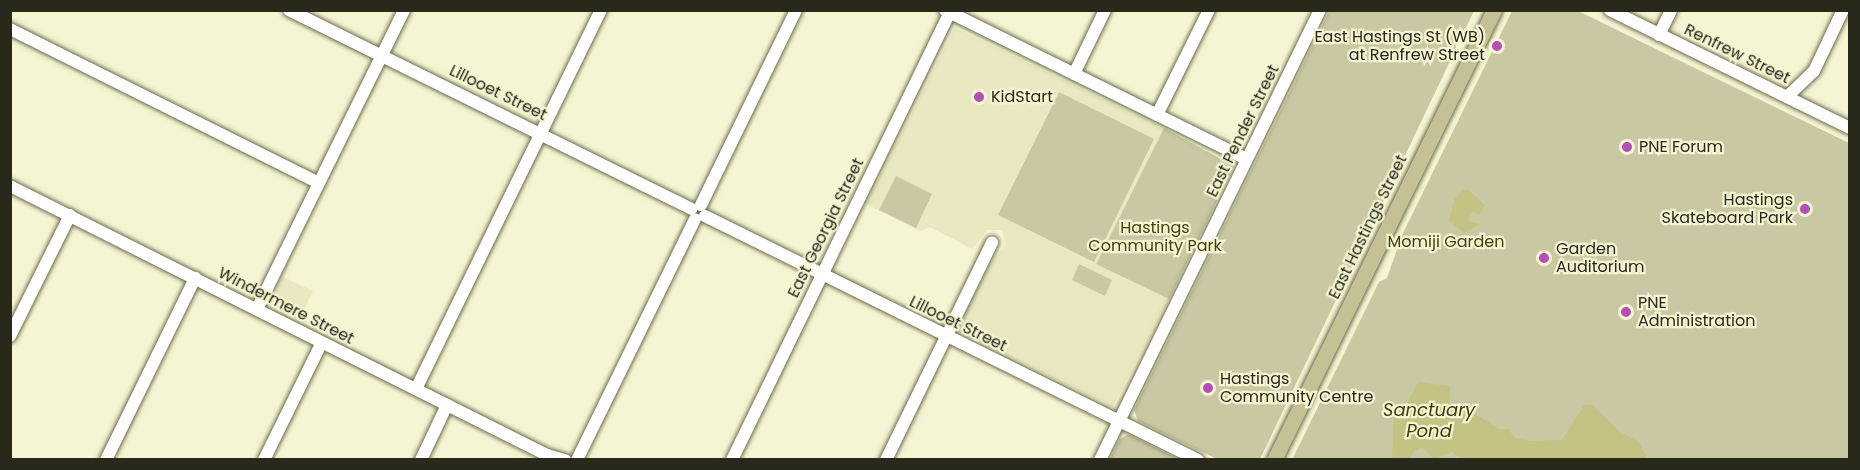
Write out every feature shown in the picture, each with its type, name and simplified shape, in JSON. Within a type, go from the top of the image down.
[{"type":"main road","name":"East Hastings Street","points":[[1274,459],[1494,10]]},
{"type":"street","name":"Lillooet Street","points":[[289,10],[541,133],[946,337],[1198,459]]},
{"type":"street","points":[[257,309],[404,10]]},
{"type":"street","points":[[416,389],[601,10]]},
{"type":"street","points":[[577,459],[796,10]]},
{"type":"street","points":[[1074,74],[1105,10]]},
{"type":"street","points":[[1157,115],[1209,10]]},
{"type":"street","name":"East Pender Street","points":[[1100,459],[1320,10]]},
{"type":"street","name":"Renfrew Street","points":[[1610,10],[1850,128]]},
{"type":"street","points":[[1659,35],[1671,10]]},
{"type":"street","points":[[1787,97],[1814,71],[1843,10]]},
{"type":"street","points":[[949,11],[1246,159]]},
{"type":"street","name":"East Georgia Street","points":[[732,459],[949,11]]},
{"type":"street","points":[[10,29],[319,183]]},
{"type":"street","name":"Windermere Street","points":[[10,186],[549,457],[565,459]]},
{"type":"street","points":[[10,336],[70,215]]},
{"type":"street","points":[[886,459],[992,243]]},
{"type":"street","points":[[106,459],[195,278]]},
{"type":"street","points":[[264,459],[322,342]]},
{"type":"street","points":[[421,459],[447,405]]},
{"type":"shaded area","points":[[955,28],[1164,128],[1096,263],[1169,299],[1113,407],[959,332],[958,325],[995,257],[1006,245],[1002,230],[987,230],[972,249],[930,227],[920,231],[866,204]]},
{"type":"shaded area","points":[[283,277],[313,291],[299,320],[272,303]]},
{"type":"green space","name":"Hastings Community Park","points":[[1330,10],[1474,11],[1260,459],[1217,459],[1138,421],[1134,410]]},
{"type":"green space","name":"Momiji Garden","points":[[1512,11],[1578,11],[1849,143],[1849,459],[1292,460],[1379,282],[1387,278],[1402,235]]},
{"type":"green space","points":[[1059,92],[1154,139],[1094,262],[998,215]]},
{"type":"green space","name":"Hastings Community Park","points":[[1164,128],[1234,166],[1169,299],[1096,264]]},
{"type":"green space","points":[[896,176],[932,194],[916,228],[879,210]]},
{"type":"green space","points":[[1079,264],[1112,280],[1105,296],[1072,280]]},
{"type":"green space","points":[[1127,435],[1178,459],[1110,459],[1120,439]]},
{"type":"water","points":[[1463,190],[1469,190],[1485,205],[1480,215],[1473,212],[1469,217],[1470,222],[1480,224],[1464,233],[1449,221],[1454,200]]},
{"type":"water","name":"Sanctuary Pond","points":[[1418,382],[1450,386],[1450,404],[1460,404],[1499,429],[1509,429],[1514,438],[1531,441],[1562,440],[1584,405],[1592,405],[1619,431],[1639,442],[1648,459],[1463,460],[1452,452],[1434,459],[1422,447],[1413,452],[1410,459],[1392,459],[1394,412],[1405,407]]},
{"type":"place","name":"East Hastings St (WB) at Renfrew Street","points":[[1497,46]]},
{"type":"place","name":"KidStart","points":[[979,97]]},
{"type":"place","name":"PNE Forum","points":[[1627,147]]},
{"type":"place","name":"Hastings Skateboard Park","points":[[1805,209]]},
{"type":"place","name":"Garden Auditorium","points":[[1544,258]]},
{"type":"place","name":"PNE Administration","points":[[1626,312]]},
{"type":"place","name":"Hastings Community Centre","points":[[1208,388]]}]
